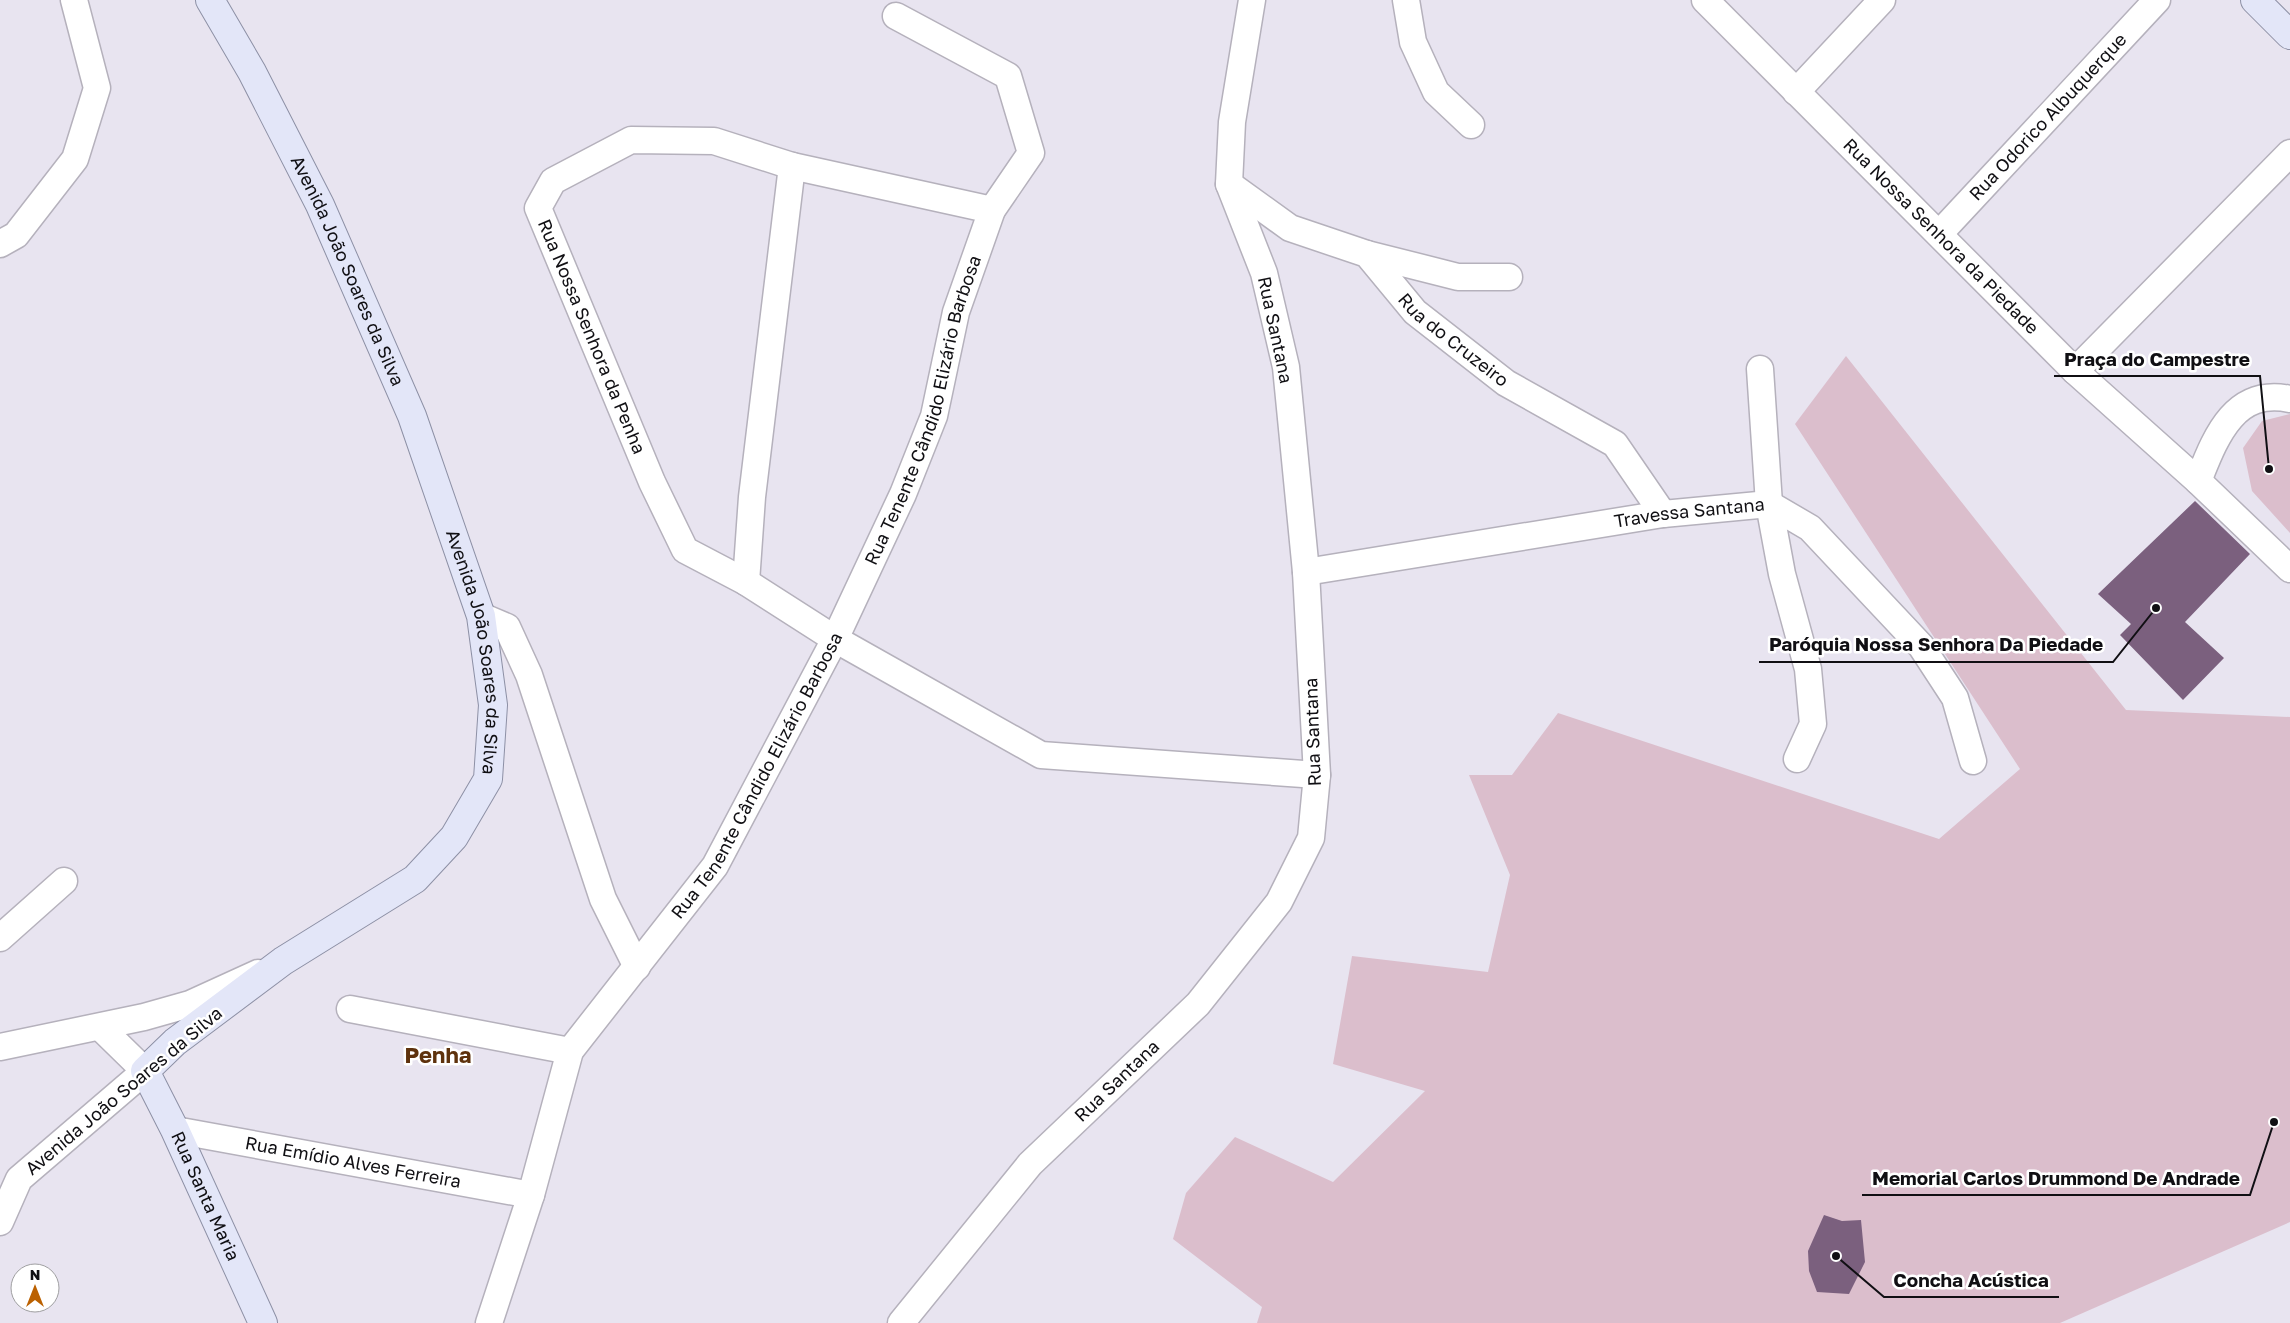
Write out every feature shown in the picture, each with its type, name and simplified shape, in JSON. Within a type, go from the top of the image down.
[{"type":"main road","name":"Avenida João Soares da Silva","points":[[145,1071],[175,1042],[283,961],[415,879],[454,837],[488,779],[493,705],[481,616],[412,416],[320,205],[252,72],[210,0]]},
{"type":"main road","points":[[2255,0],[2290,34]]},
{"type":"main road","name":"Rua Santa Maria","points":[[145,1071],[175,1130],[263,1323]]},
{"type":"street","points":[[0,244],[16,235],[75,159],[97,88],[74,0]]},
{"type":"street","name":"Rua Santana","points":[[901,1323],[1030,1164],[1198,1004],[1279,902],[1311,838],[1317,775],[1306,572],[1286,367],[1264,274],[1229,184],[1232,122],[1252,0]]},
{"type":"street","points":[[1406,0],[1413,42],[1436,92],[1471,125]]},
{"type":"street","name":"Rua Nossa Senhora da Piedade","points":[[1705,0],[2075,371],[2198,481],[2290,570]]},
{"type":"street","points":[[1796,92],[1882,0]]},
{"type":"street","name":"Rua Odorico Albuquerque","points":[[1940,234],[2156,0]]},
{"type":"street","name":"Rua Tenente Cândido Elizário Barbosa","points":[[489,1323],[531,1195],[570,1051],[716,866],[835,639],[903,494],[934,416],[956,312],[992,210],[1031,153],[1008,76],[896,16]]},
{"type":"street","name":"Rua Nossa Senhora da Penha","points":[[992,210],[792,166],[714,141],[631,140],[553,180],[538,208],[652,482],[685,550],[746,582],[835,639],[1041,755],[1317,775]]},
{"type":"street","points":[[2075,371],[2290,153]]},
{"type":"street","points":[[746,582],[752,497],[792,166]]},
{"type":"street","points":[[1229,184],[1290,228],[1367,254],[1458,277],[1509,277]]},
{"type":"street","name":"Rua do Cruzeiro","points":[[1367,254],[1415,312],[1506,383],[1615,444],[1663,514]]},
{"type":"street","points":[[1760,369],[1769,504],[1782,574],[1808,669],[1813,724],[1797,759]]},
{"type":"street","points":[[2198,481],[2215,438],[2235,413],[2254,400],[2282,397],[2290,399]]},
{"type":"street","name":"Travessa Santana","points":[[1306,572],[1663,514],[1769,504],[1810,528],[1921,646],[1955,698],[1973,761]]},
{"type":"street","points":[[481,616],[507,627],[529,675],[603,899],[637,967]]},
{"type":"street","points":[[0,938],[64,881]]},
{"type":"street","points":[[0,1047],[100,1027],[190,1004],[283,961]]},
{"type":"street","points":[[350,1009],[570,1051]]},
{"type":"street","points":[[100,1027],[145,1071]]},
{"type":"street","name":"Avenida João Soares da Silva","points":[[0,1222],[19,1179],[145,1071]]},
{"type":"street","name":"Rua Emídio Alves Ferreira","points":[[175,1130],[531,1195]]},
{"type":"street","points":[[0,1199],[19,1179]]},
{"type":"shaded area","points":[[1846,356],[2126,710],[2290,717],[2290,1222],[2060,1323],[1257,1323],[1262,1307],[1173,1239],[1186,1193],[1235,1137],[1333,1182],[1425,1091],[1333,1064],[1352,956],[1488,972],[1510,875],[1469,775],[1512,775],[1558,713],[1939,839],[2020,769],[1795,424]]},
{"type":"shaded area","points":[[2290,414],[2290,533],[2252,491],[2243,448],[2262,421]]},
{"type":"building","points":[[2195,501],[2250,554],[2185,622],[2224,658],[2183,700],[2120,635],[2131,624],[2098,594]]},
{"type":"building","points":[[1824,1215],[1842,1221],[1861,1220],[1865,1262],[1849,1294],[1817,1292],[1809,1271],[1808,1251]]},
{"type":"place","name":"Praça do Campestre","points":[[2269,469]]},
{"type":"place","name":"Paróquia Nossa Senhora Da Piedade","points":[[2156,608]]},
{"type":"place","name":"Memorial Carlos Drummond De Andrade","points":[[2274,1122]]},
{"type":"place","name":"Concha Acústica","points":[[1836,1256]]},
{"type":"district","name":"Penha","points":[[438,1055]]}]
